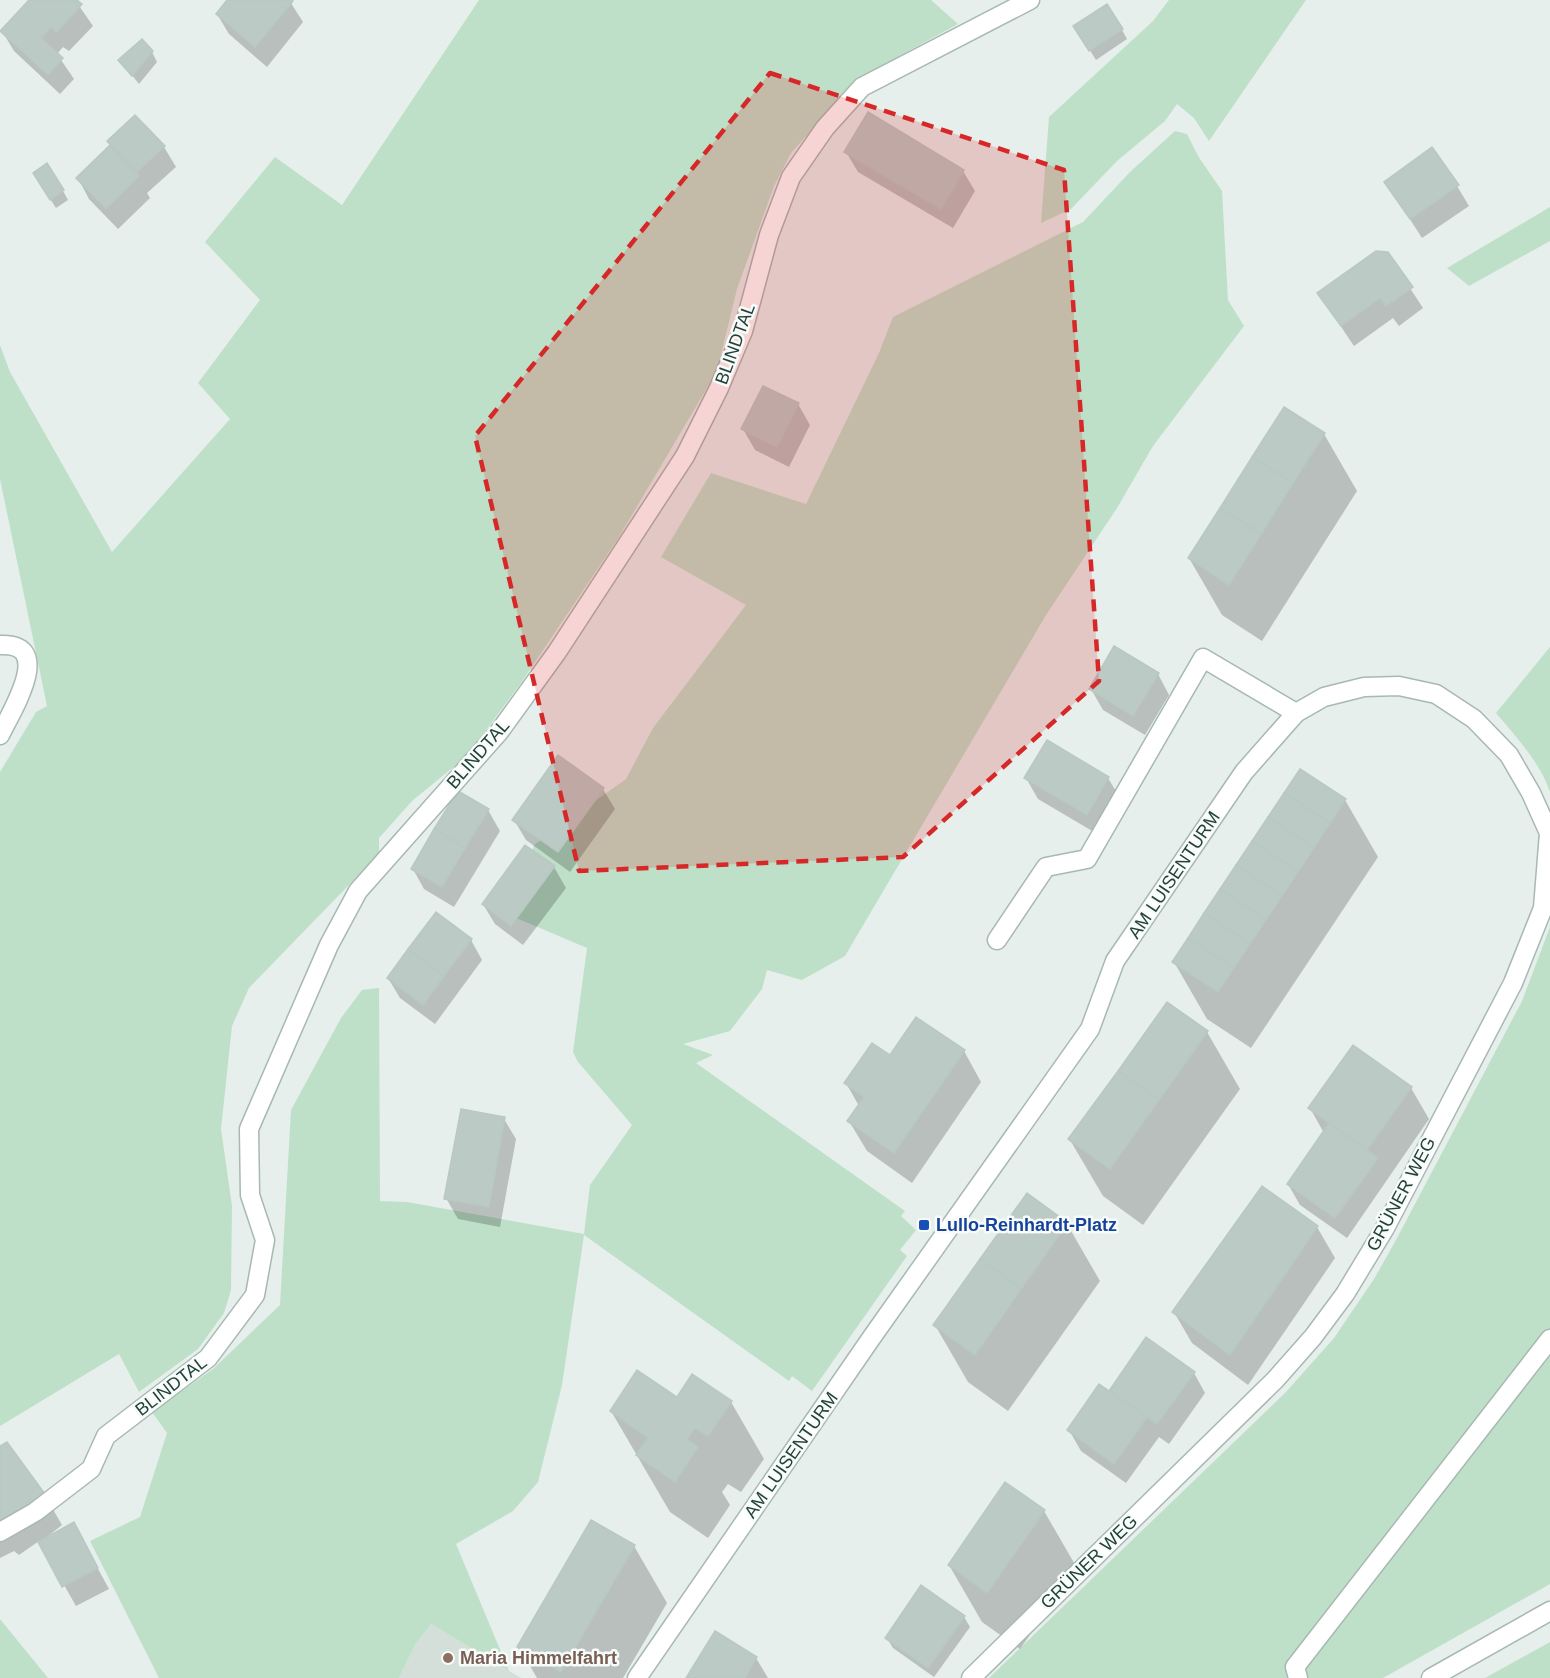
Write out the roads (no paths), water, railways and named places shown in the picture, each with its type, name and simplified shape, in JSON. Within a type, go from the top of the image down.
[{"type":"street","name":"BLINDTAL","points":[[0,1532],[35,1512],[91,1468],[106,1436],[208,1358],[255,1295],[265,1240],[250,1196],[249,1130],[329,945],[358,891],[500,732],[557,652],[685,456],[719,388],[743,331],[769,235],[791,177],[825,128],[862,87],[1030,0]]},
{"type":"street","points":[[0,645],[12,644],[22,651],[28,664],[26,683],[0,735]]},
{"type":"street","points":[[998,940],[1046,867],[1087,859],[1203,658],[1296,713]]},
{"type":"street","name":"GRÜNER WEG","points":[[971,1678],[1275,1380],[1313,1337],[1345,1294],[1385,1228],[1513,983],[1544,908],[1549,833],[1531,793],[1509,755],[1474,719],[1436,694],[1399,686],[1364,687]]},
{"type":"street","name":"AM LUISENTURM","points":[[637,1678],[1090,1029],[1115,961],[1244,772],[1296,713],[1324,697],[1364,687]]},
{"type":"street","points":[[1298,1678],[1295,1667],[1550,1339]]},
{"type":"street","points":[[1431,1678],[1550,1611]]},
{"type":"place","name":"Lullo-Reinhardt-Platz","points":[[924,1225]]},
{"type":"place","name":"Maria Himmelfahrt","points":[[448,1658]]}]
